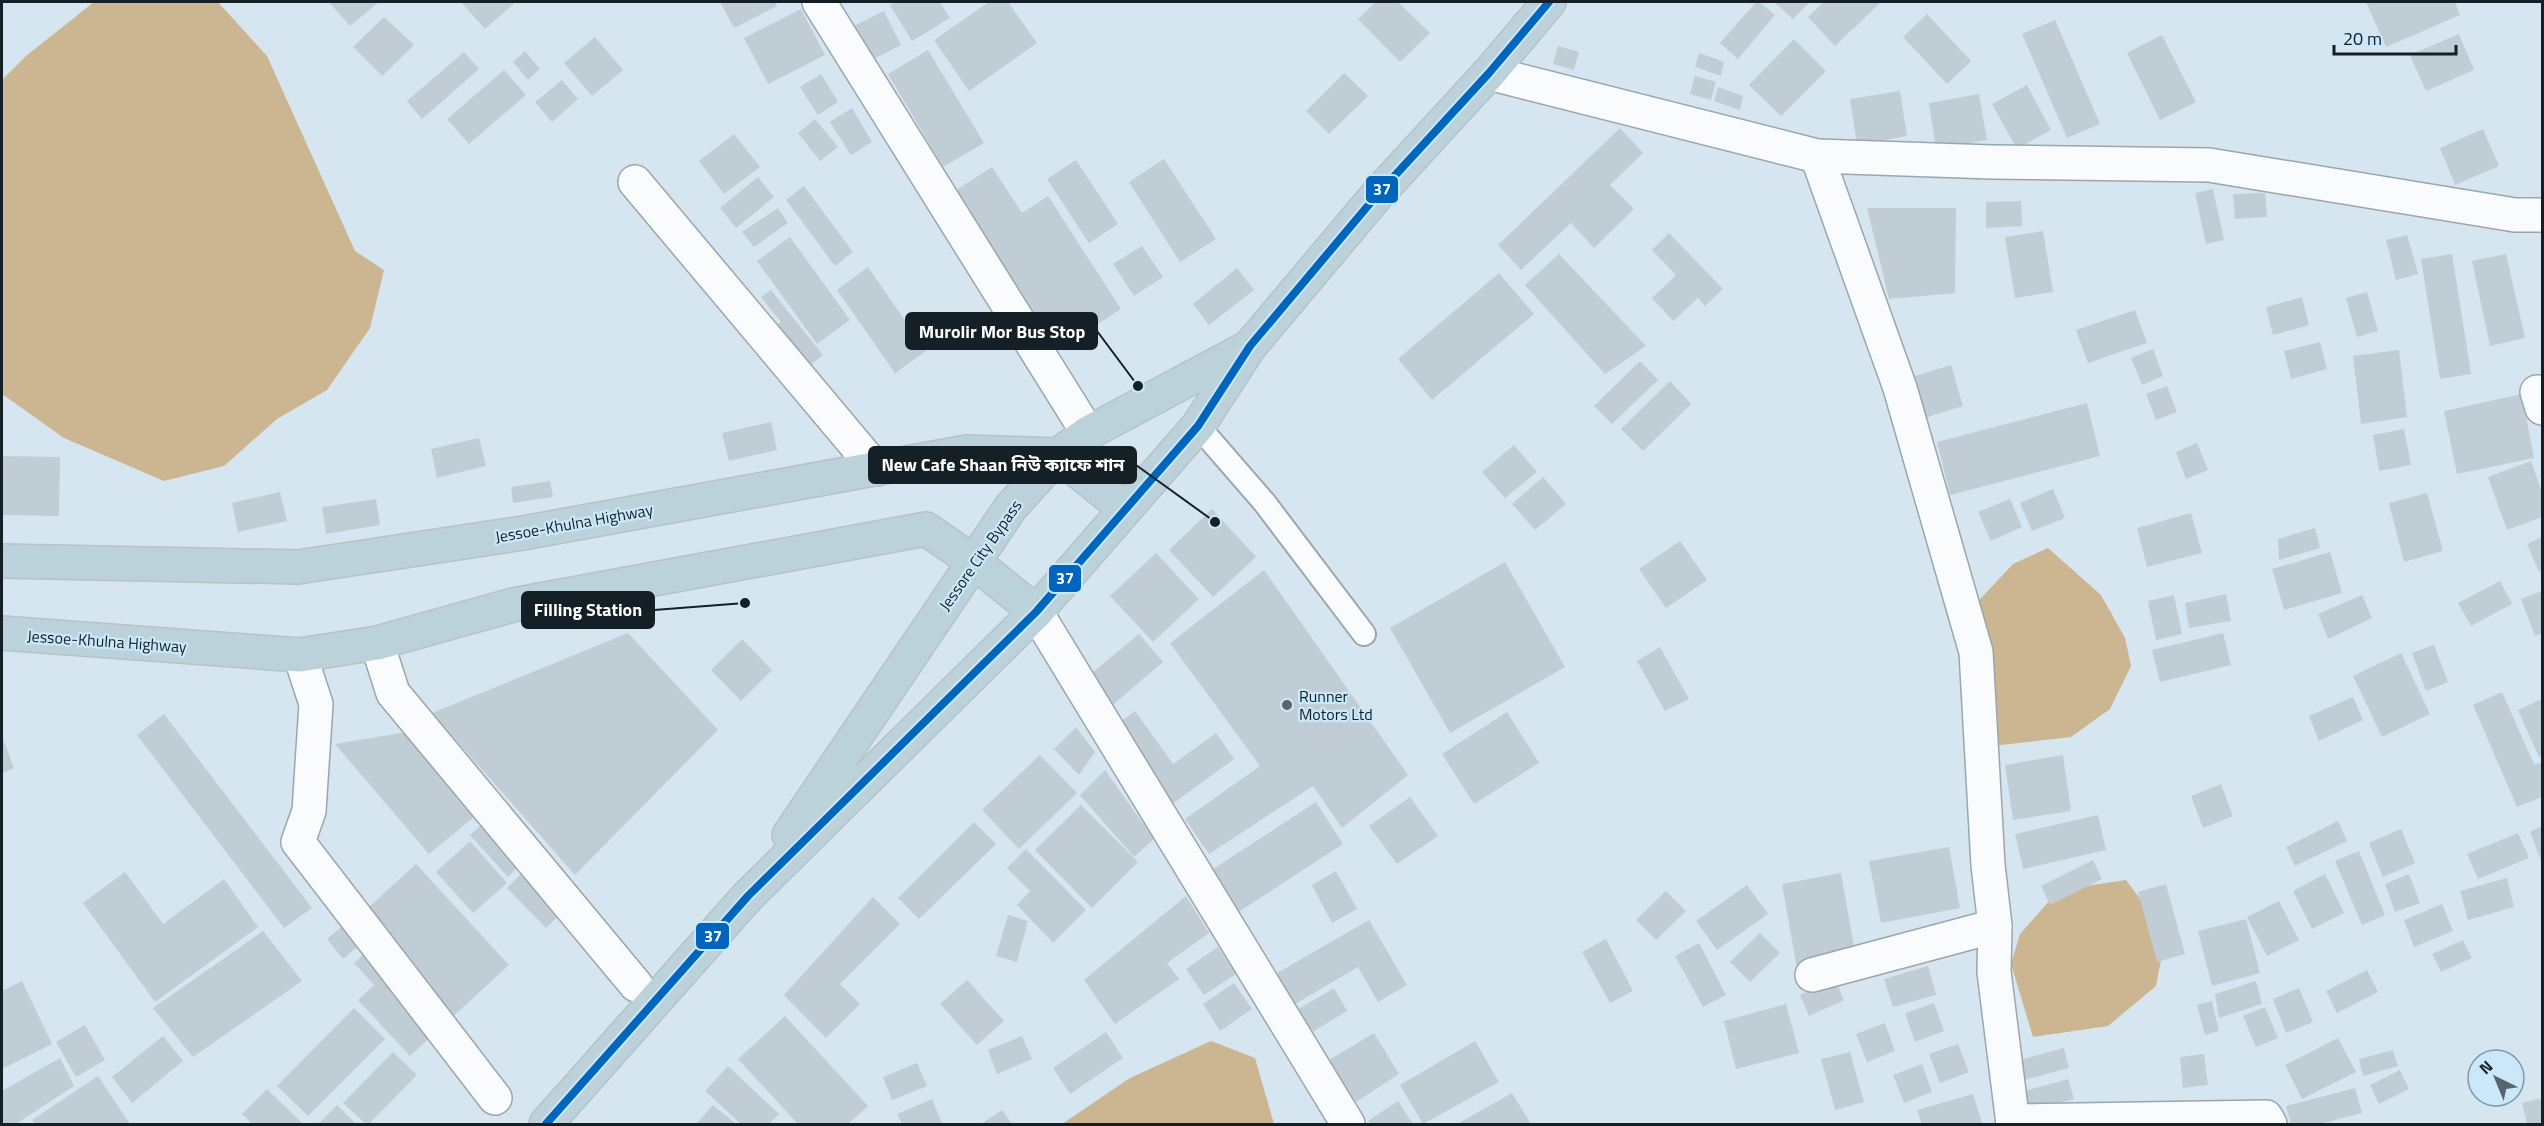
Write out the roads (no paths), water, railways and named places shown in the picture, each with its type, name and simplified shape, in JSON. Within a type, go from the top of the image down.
[{"type":"highway","points":[[1250,346],[1377,195],[1489,73],[1549,2]]},
{"type":"highway","name":"Jessore City Bypass","points":[[748,896],[1011,507],[1058,455],[1088,433],[1250,346]]},
{"type":"highway","name":"Jessore City Bypass","points":[[546,1125],[748,896],[1036,612],[1198,426],[1250,346]]},
{"type":"highway","name":"Jessoe-Khulna Highway","points":[[2,561],[298,567],[523,533],[967,452],[1058,455]]},
{"type":"highway","points":[[1058,455],[1125,509]]},
{"type":"highway","name":"Jessoe-Khulna Highway","points":[[2,633],[300,655],[377,643],[513,605],[926,529],[974,562],[1036,612]]},
{"type":"street","points":[[819,2],[1088,433]]},
{"type":"street","points":[[1489,73],[1817,156],[2209,165],[2515,215],[2542,215]]},
{"type":"street","points":[[1817,156],[1900,388],[1976,652],[1988,865],[1995,926],[1995,983],[2013,1123],[2266,1117],[2270,1125]]},
{"type":"street","points":[[635,182],[876,469]]},
{"type":"street","points":[[1036,612],[1348,1125]]},
{"type":"street","points":[[377,643],[393,693],[636,985]]},
{"type":"street","points":[[300,655],[316,704],[309,811],[298,842],[495,1098]]},
{"type":"street","points":[[1812,975],[1995,926]]},
{"type":"lane","points":[[1198,426],[1264,502],[1364,634]]},
{"type":"place","name":"Murolir Mor Bus Stop","points":[[1138,386]]},
{"type":"place","name":"New Cafe Shaan নিউ ক্যাফে শান","points":[[1215,522]]},
{"type":"place","name":"Filling Station","points":[[745,603]]},
{"type":"place","name":"Runner Motors Ltd","points":[[1287,705]]}]
